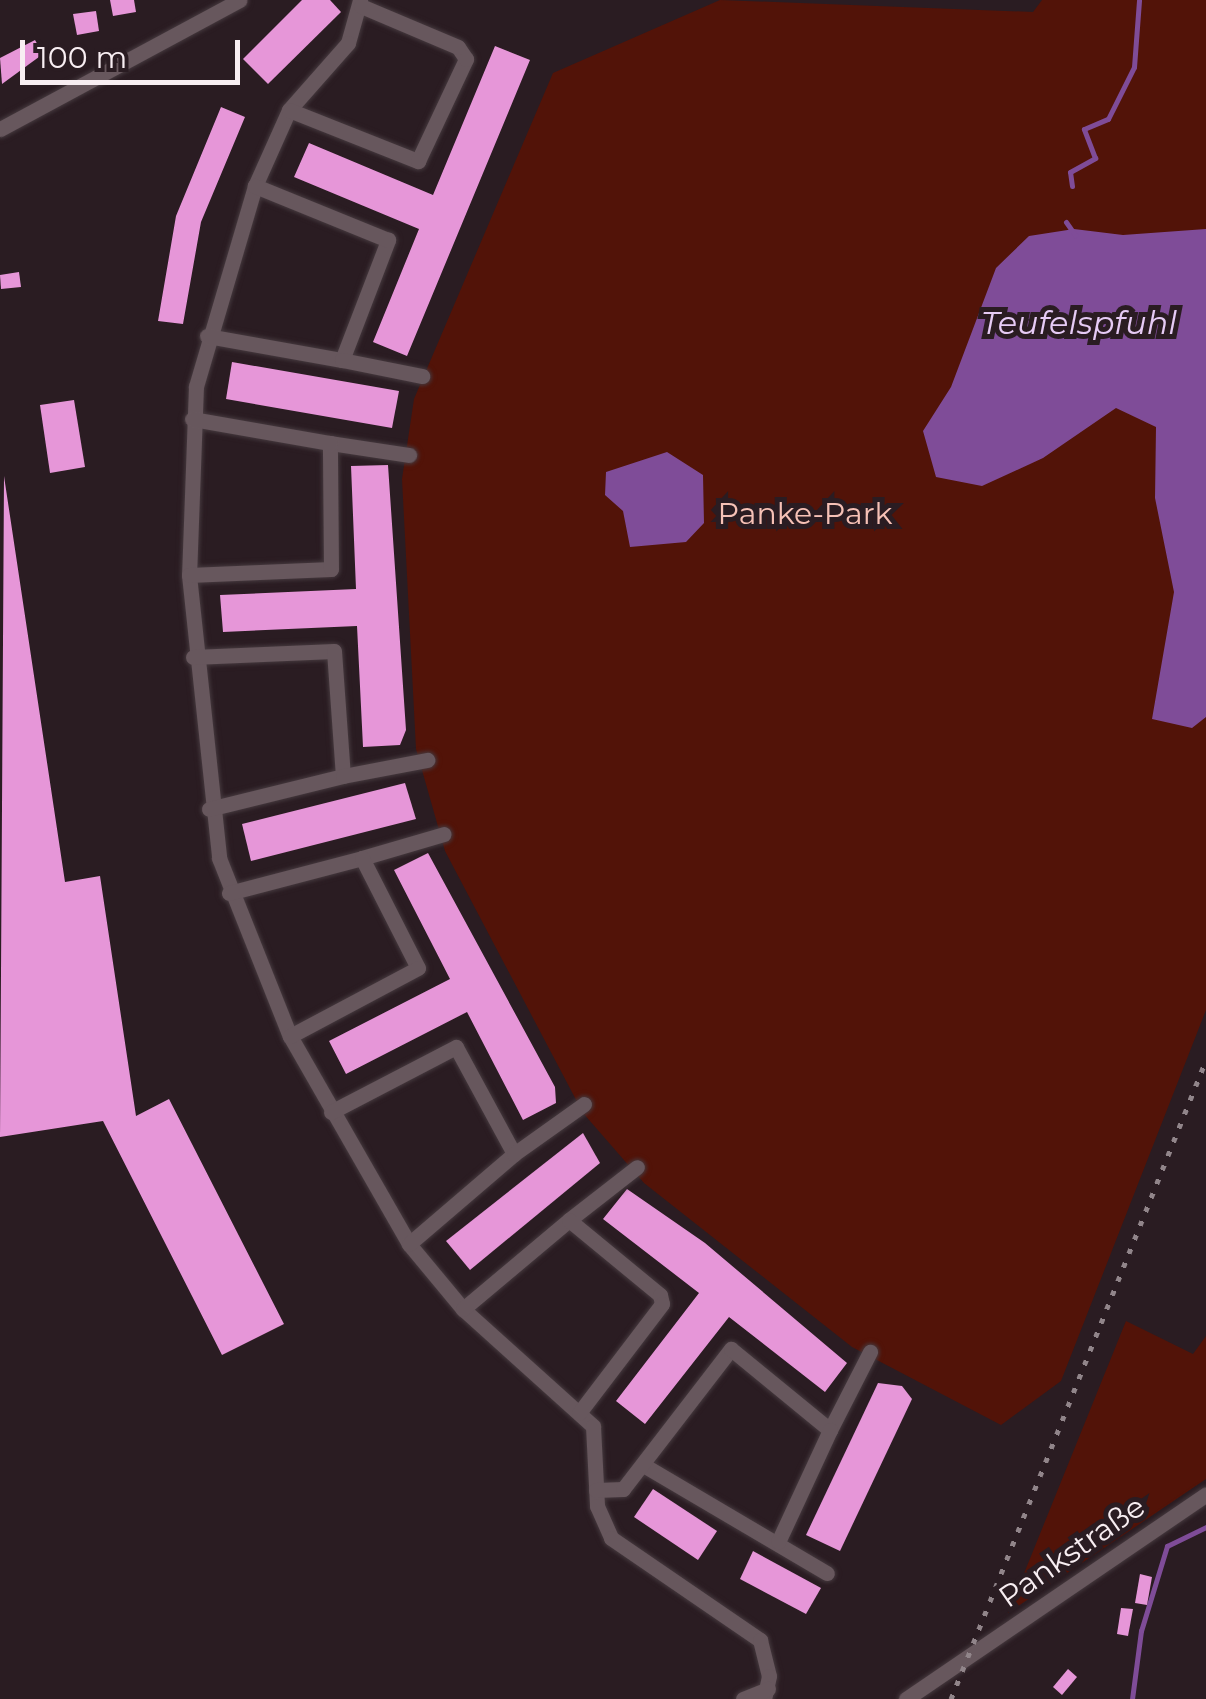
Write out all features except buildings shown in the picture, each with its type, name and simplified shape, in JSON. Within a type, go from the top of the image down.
[{"type":"street","points":[[0,128],[240,0]]},
{"type":"street","points":[[289,110],[418,161],[466,59],[458,47],[361,3],[336,62],[289,110],[255,186],[207,336],[192,420],[189,574],[208,808],[229,893],[290,1036],[409,1244],[463,1309],[579,1413],[599,1441],[596,1490],[610,1538],[760,1640],[766,1694],[742,1699]]},
{"type":"street","points":[[255,186],[388,240],[342,360]]},
{"type":"street","points":[[207,336],[422,376]]},
{"type":"street","points":[[192,420],[409,455]]},
{"type":"street","points":[[189,574],[331,568],[330,443]]},
{"type":"street","points":[[193,657],[334,651],[343,776]]},
{"type":"street","points":[[208,808],[427,760]]},
{"type":"street","points":[[229,893],[444,834]]},
{"type":"street","points":[[290,1036],[418,968],[362,858]]},
{"type":"street","points":[[331,1112],[456,1047],[514,1154]]},
{"type":"street","points":[[409,1244],[514,1154],[584,1104]]},
{"type":"street","points":[[463,1309],[636,1167]]},
{"type":"street","points":[[569,1220],[662,1304],[579,1413]]},
{"type":"street","points":[[596,1490],[623,1489],[645,1466],[731,1350],[830,1430]]},
{"type":"street","points":[[778,1542],[870,1352]]},
{"type":"street","points":[[645,1466],[755,1537],[778,1542],[827,1572]]},
{"type":"street","name":"Pankstraße","points":[[906,1699],[1206,1494]]},
{"type":"green space","name":"Panke-Park","points":[[720,0],[1033,12],[1042,0],[1206,0],[1206,1010],[1061,1381],[1001,1425],[852,1347],[644,1183],[583,1113],[445,851],[416,749],[402,479],[414,399],[553,73]]},
{"type":"green space","points":[[1126,1321],[1193,1354],[1206,1336],[1206,1479],[1008,1613]]},
{"type":"water","name":"Teufelspfuhl","points":[[1074,229],[1123,235],[1206,229],[1206,717],[1192,728],[1152,719],[1174,592],[1155,498],[1156,427],[1116,408],[1043,458],[982,486],[936,477],[923,431],[951,387],[996,268],[1029,236]]},
{"type":"water","points":[[667,452],[703,475],[704,523],[686,542],[630,547],[623,511],[605,495],[606,472]]},
{"type":"waterway","points":[[1072,186],[1070,172],[1095,158],[1084,129],[1108,119],[1134,67],[1139,0]]},
{"type":"waterway","points":[[1066,222],[1075,235]]},
{"type":"waterway","points":[[1132,1699],[1141,1631],[1167,1546],[1206,1527]]},
{"type":"railway","points":[[951,1699],[1206,1060]]}]
